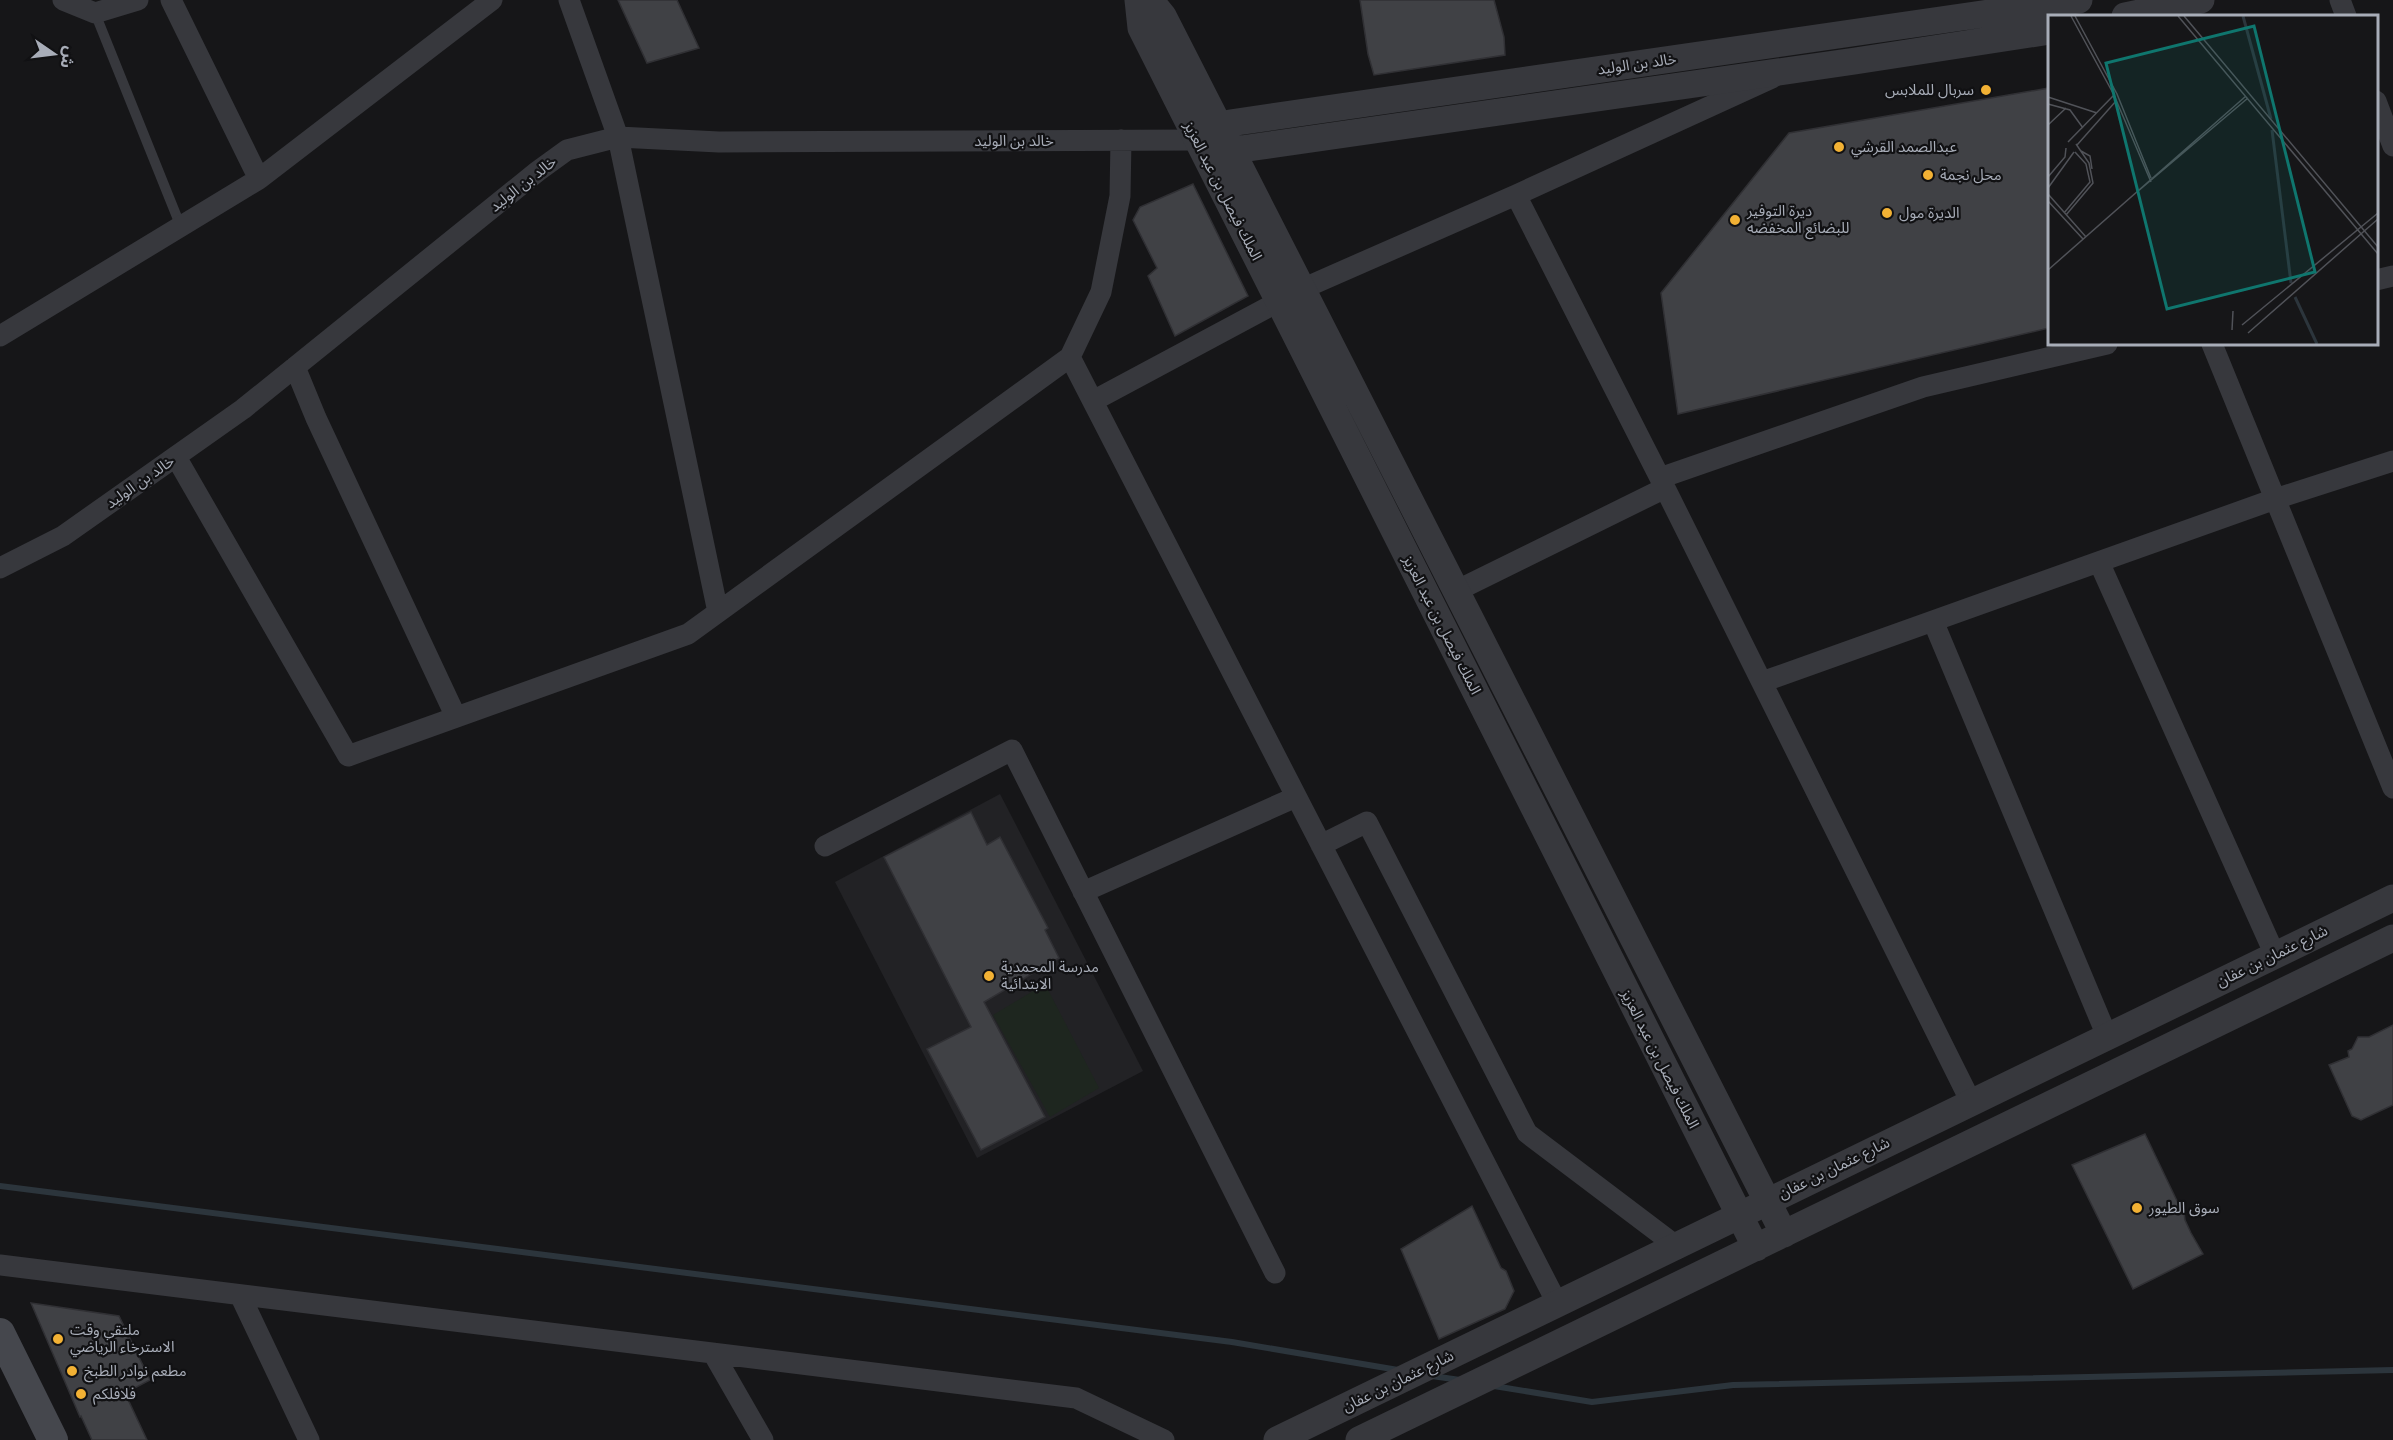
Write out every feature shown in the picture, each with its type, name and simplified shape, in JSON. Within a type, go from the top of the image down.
[{"type":"main road","points":[[0,1333],[53,1440]]},
{"type":"street","points":[[63,0],[95,13],[138,0]]},
{"type":"street","points":[[171,0],[259,179]]},
{"type":"street","points":[[0,336],[259,179],[492,0]]},
{"type":"street","points":[[569,0],[618,137],[718,612]]},
{"type":"street","name":"الملك فيصل بن عبد العزيز","points":[[1137,0],[1141,28],[1216,138],[1302,289],[1784,1234]]},
{"type":"street","name":"الملك فيصل بن عبد العزيز","points":[[1150,0],[1163,16],[1216,138],[1279,302],[1756,1248]]},
{"type":"street","name":"خالد بن الوليد","points":[[1216,138],[1230,123],[2019,4],[2077,0]]},
{"type":"street","points":[[2130,15],[2201,0]]},
{"type":"street","points":[[2340,0],[2346,15]]},
{"type":"street","name":"خالد بن الوليد","points":[[0,568],[63,536],[243,409],[567,150],[618,137],[719,142],[1216,138],[1241,149],[1789,71],[2048,31]]},
{"type":"street","points":[[1093,401],[1302,289],[1789,71]]},
{"type":"street","points":[[2378,106],[2391,135]]},
{"type":"street","points":[[176,457],[348,756],[688,634],[1070,357],[1101,292],[1120,196],[1121,140]]},
{"type":"street","points":[[1516,195],[1663,483],[1971,1102]]},
{"type":"street","points":[[2378,280],[2393,276]]},
{"type":"street","points":[[1456,591],[1663,483],[1923,387],[2103,345]]},
{"type":"street","points":[[2212,345],[2393,788]]},
{"type":"street","points":[[1070,357],[1557,1303]]},
{"type":"street","points":[[296,367],[316,418],[456,717]]},
{"type":"street","points":[[1762,682],[2275,500],[2393,461]]},
{"type":"street","points":[[2099,562],[2275,955]]},
{"type":"street","points":[[1933,621],[2107,1036]]},
{"type":"street","points":[[825,846],[1012,750],[1275,1273]]},
{"type":"street","points":[[1083,892],[1296,796]]},
{"type":"street","points":[[1321,845],[1367,822],[1527,1133],[1675,1245]]},
{"type":"street","name":"شارع عثمان بن عفان","points":[[1277,1440],[2393,898]]},
{"type":"street","points":[[1359,1440],[2393,938]]},
{"type":"street","points":[[0,1265],[1076,1398],[1164,1440]]},
{"type":"street","points":[[240,1295],[309,1440]]},
{"type":"street","points":[[713,1353],[763,1440]]},
{"type":"lane","points":[[95,13],[181,227]]},
{"type":"shaded area","name":"مدرسة المحمدية الابتدائية","points":[[1000,794],[1143,1071],[977,1158],[835,882]]},
{"type":"shaded area","points":[[1045,984],[1099,1088],[1050,1117],[993,1015]]},
{"type":"building","points":[[618,0],[677,0],[699,48],[647,63]]},
{"type":"building","points":[[1360,0],[1494,0],[1504,37],[1505,55],[1374,75],[1368,54]]},
{"type":"building","name":"الديرة مول","points":[[2048,88],[2048,328],[1678,414],[1661,293],[1789,133]]},
{"type":"building","points":[[1193,184],[1248,296],[1175,336],[1148,276],[1157,268],[1133,220],[1140,207]]},
{"type":"building","points":[[971,812],[987,845],[1000,837],[1048,928],[1045,930],[1059,958],[984,1002],[1045,1117],[981,1150],[927,1049],[971,1027],[884,857]]},
{"type":"building","points":[[2393,1025],[2393,1105],[2361,1120],[2352,1116],[2329,1065],[2349,1057],[2348,1051],[2352,1049],[2358,1037],[2369,1037]]},
{"type":"building","name":"سوق الطيور","points":[[2145,1134],[2203,1254],[2133,1289],[2072,1165]]},
{"type":"building","points":[[1472,1206],[1514,1291],[1505,1309],[1439,1339],[1401,1249]]},
{"type":"building","points":[[31,1303],[119,1316],[150,1380],[125,1393],[147,1440],[92,1440]]},
{"type":"waterway","points":[[0,1186],[1232,1342],[1398,1370]]},
{"type":"waterway","points":[[1494,1386],[1592,1402],[1733,1385],[2393,1370]]},
{"type":"waterway","points":[[1432,1376],[1460,1380]]},
{"type":"place","name":"سربال للملابس","points":[[1986,90]]},
{"type":"place","name":"عبدالصمد القرشي","points":[[1839,147]]},
{"type":"place","name":"محل نجمة","points":[[1928,175]]},
{"type":"place","name":"الديرة مول","points":[[1887,213]]},
{"type":"place","name":"ديرة التوفير للبضائع المخفضه","points":[[1735,220]]},
{"type":"place","name":"مدرسة المحمدية الابتدائية","points":[[989,976]]},
{"type":"place","name":"سوق الطيور","points":[[2137,1208]]},
{"type":"place","name":"ملتقي وقت الاسترخاء الرياضي","points":[[58,1339]]},
{"type":"place","name":"مطعم نوادر الطبخ","points":[[72,1371]]},
{"type":"place","name":"فلافلكم","points":[[81,1394]]}]
